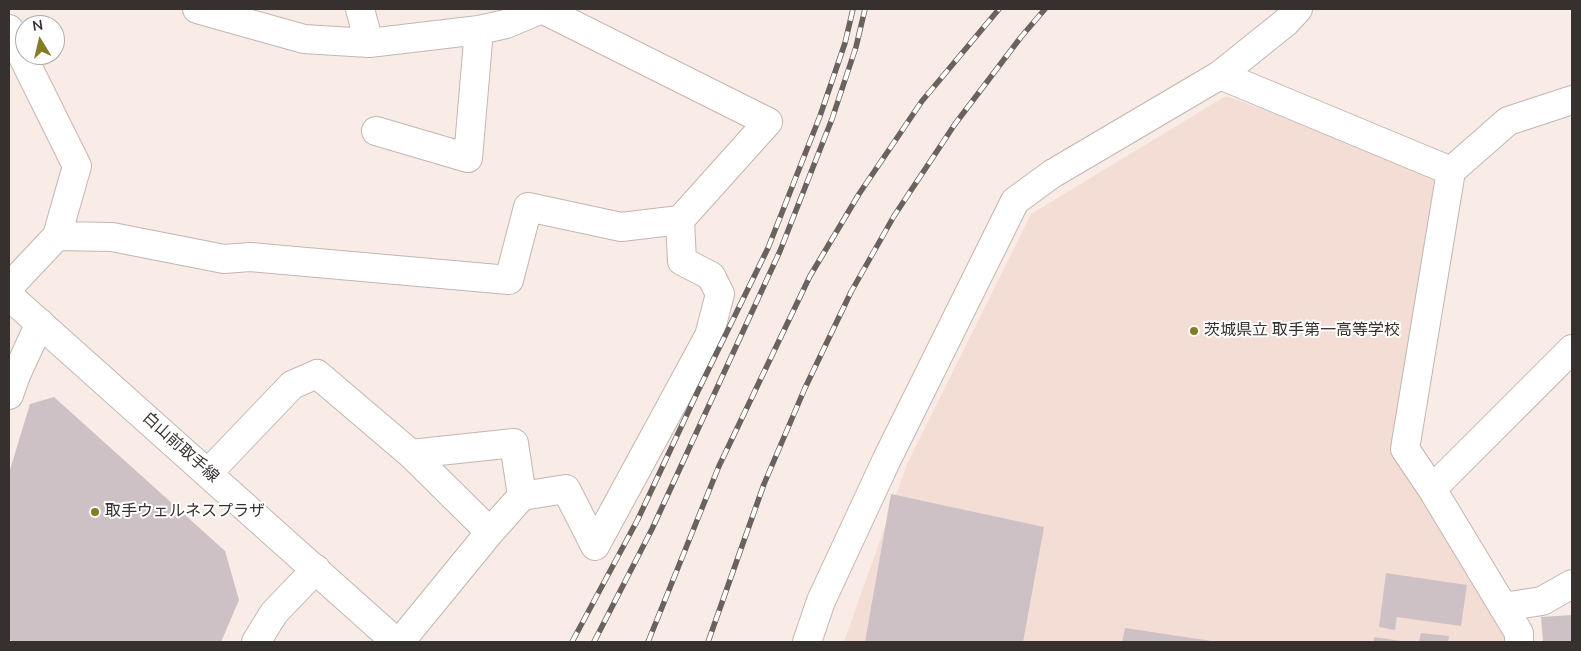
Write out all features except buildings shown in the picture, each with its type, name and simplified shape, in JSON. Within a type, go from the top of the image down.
[{"type":"street","points":[[57,236],[112,237],[224,259],[250,257],[510,280],[528,207],[621,227],[680,220],[768,122],[542,9],[506,24],[479,30],[369,43],[304,39],[197,9]]},
{"type":"street","points":[[360,9],[369,43]]},
{"type":"street","points":[[807,642],[821,601],[887,459],[1015,201],[1052,174],[1220,75],[1291,13]]},
{"type":"street","points":[[9,29],[77,166],[57,236],[9,287]]},
{"type":"street","points":[[376,131],[468,158],[479,30]]},
{"type":"street","points":[[1220,75],[1451,171]]},
{"type":"street","points":[[1519,642],[1519,634],[1406,449],[1451,171],[1508,121],[1572,100]]},
{"type":"street","points":[[400,642],[522,496],[566,489],[595,546],[709,336],[720,294],[711,276],[682,261],[680,220]]},
{"type":"street","name":"白山前取手線","points":[[9,296],[396,642]]},
{"type":"street","points":[[9,395],[40,323]]},
{"type":"street","points":[[1432,489],[1572,350]]},
{"type":"street","points":[[208,473],[292,385],[317,374],[411,454],[490,532]]},
{"type":"street","points":[[411,454],[514,443],[522,496]]},
{"type":"street","points":[[256,642],[274,613],[316,569]]},
{"type":"street","points":[[1542,601],[1572,584]]},
{"type":"street","points":[[1503,607],[1572,599]]},
{"type":"shaded area","name":"茨城県立 取手第一高等学校","points":[[1226,96],[1441,175],[1394,447],[1507,632],[1508,642],[844,642],[907,464],[1031,214]]},
{"type":"railway","points":[[572,642],[638,519],[768,248],[820,116],[845,43],[853,9]]},
{"type":"railway","points":[[594,642],[652,529],[780,251],[832,119],[856,47],[865,9]]},
{"type":"railway","points":[[648,642],[719,466],[810,276],[859,194],[922,101],[999,9]]},
{"type":"railway","points":[[708,642],[764,484],[805,388],[851,292],[894,216],[955,124],[1021,37],[1045,9]]},
{"type":"place","name":"茨城県立 取手第一高等学校","points":[[1194,331]]},
{"type":"place","name":"取手ウェルネスプラザ","points":[[95,512]]}]
